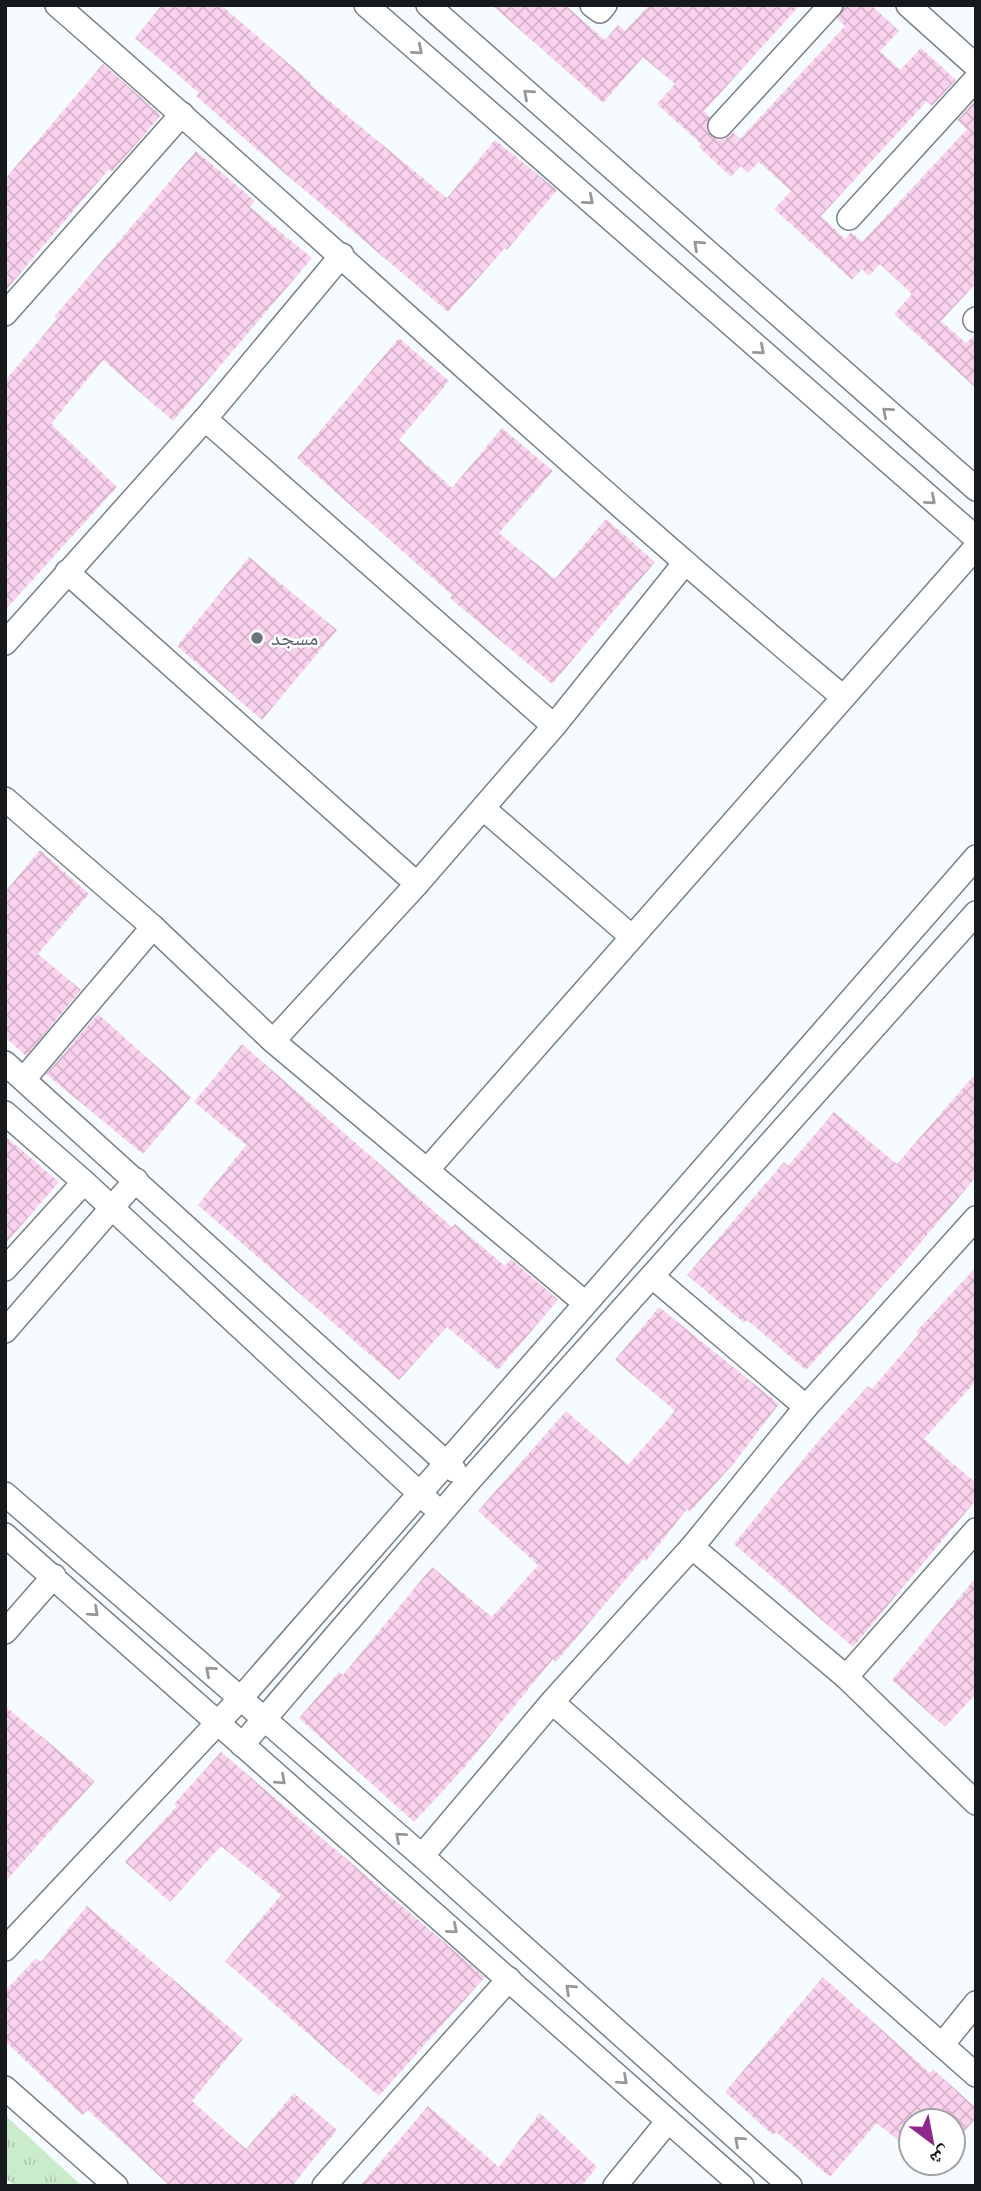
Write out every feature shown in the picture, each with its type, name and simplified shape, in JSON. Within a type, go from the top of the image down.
[{"type":"street","points":[[57,5],[342,255],[684,564],[843,696]]},
{"type":"street","points":[[366,5],[976,538]]},
{"type":"street","points":[[428,5],[976,489]]},
{"type":"street","points":[[592,5],[600,11],[605,5]]},
{"type":"street","points":[[720,127],[831,5]]},
{"type":"street","points":[[908,5],[976,66]]},
{"type":"street","points":[[849,218],[976,79]]},
{"type":"street","points":[[5,314],[182,114]]},
{"type":"street","points":[[5,643],[205,419],[342,255]]},
{"type":"street","points":[[696,294],[720,265]]},
{"type":"street","points":[[205,419],[554,726]]},
{"type":"street","points":[[428,1169],[976,547]]},
{"type":"street","points":[[273,1041],[484,809],[684,564]]},
{"type":"street","points":[[67,572],[417,884]]},
{"type":"street","points":[[5,800],[153,928],[273,1041],[586,1303]]},
{"type":"street","points":[[484,809],[632,937]]},
{"type":"street","points":[[5,1949],[241,1698],[420,1494],[444,1461],[586,1303],[976,857]]},
{"type":"street","points":[[242,1745],[467,1483],[976,913]]},
{"type":"street","points":[[24,1079],[153,928]]},
{"type":"street","points":[[5,1063],[467,1483]]},
{"type":"street","points":[[5,1113],[84,1182],[442,1512]]},
{"type":"street","points":[[5,1331],[113,1210],[135,1180]]},
{"type":"street","points":[[5,1269],[84,1182]]},
{"type":"street","points":[[422,1856],[552,1702],[692,1547],[806,1407],[976,1218]]},
{"type":"street","points":[[653,1277],[806,1407]]},
{"type":"street","points":[[5,1493],[422,1856],[790,2186]]},
{"type":"street","points":[[846,1677],[976,1530]]},
{"type":"street","points":[[5,1535],[742,2186]]},
{"type":"street","points":[[692,1547],[846,1677],[976,1803]]},
{"type":"street","points":[[5,1632],[54,1576]]},
{"type":"street","points":[[552,1702],[976,2075]]},
{"type":"street","points":[[324,2186],[509,1979]]},
{"type":"street","points":[[942,2045],[976,2003]]},
{"type":"street","points":[[5,2088],[116,2186]]},
{"type":"street","points":[[615,2186],[668,2121]]},
{"type":"green space","points":[[5,2115],[82,2186],[15,2186],[5,2178]]},
{"type":"building","points":[[162,5],[221,5],[311,83],[310,85],[447,198],[495,140],[557,190],[507,250],[505,248],[448,312],[254,147],[196,96],[199,93],[135,38]]},
{"type":"building","points":[[492,5],[565,5],[605,40],[618,25],[625,31],[649,5],[800,5],[704,111],[710,117],[707,131],[718,140],[725,139],[733,132],[740,139],[845,26],[837,19],[845,5],[871,5],[899,31],[880,51],[900,70],[921,48],[956,80],[932,106],[927,101],[821,216],[845,239],[851,232],[862,242],[967,129],[957,120],[976,100],[976,283],[941,321],[966,343],[976,334],[976,388],[894,314],[912,294],[880,264],[869,276],[862,269],[852,280],[774,209],[791,191],[759,162],[748,173],[741,166],[731,177],[699,147],[701,144],[657,104],[675,84],[643,57],[603,103]]},
{"type":"building","points":[[103,64],[161,115],[112,172],[109,169],[5,291],[5,179]]},
{"type":"building","points":[[196,151],[255,201],[250,207],[312,258],[173,421],[103,360],[51,424],[117,487],[5,610],[5,381],[57,319],[54,317]]},
{"type":"building","points":[[399,338],[449,381],[399,440],[452,488],[502,428],[553,471],[499,533],[555,579],[606,519],[655,562],[552,684],[450,598],[452,595],[297,458]]},
{"type":"building","name":"مسجد","points":[[249,557],[337,630],[262,720],[177,646]]},
{"type":"building","points":[[40,850],[89,894],[38,954],[81,990],[26,1056],[5,1037],[5,892]]},
{"type":"building","points":[[98,1014],[191,1097],[143,1154],[46,1074]]},
{"type":"building","points":[[242,1044],[452,1227],[455,1224],[505,1266],[511,1259],[558,1300],[498,1370],[447,1327],[399,1380],[198,1205],[246,1145],[194,1102]]},
{"type":"building","points":[[976,1073],[976,1177],[900,1267],[806,1370],[747,1320],[744,1323],[687,1275],[784,1162],[788,1166],[834,1112],[897,1164]]},
{"type":"building","points":[[5,1136],[59,1182],[5,1244]]},
{"type":"building","points":[[976,1267],[976,1381],[924,1439],[976,1483],[976,1500],[853,1647],[734,1544],[820,1439],[868,1386],[872,1389],[919,1334],[916,1332]]},
{"type":"building","points":[[659,1307],[779,1404],[734,1463],[690,1512],[687,1509],[646,1561],[643,1559],[556,1662],[553,1659],[464,1768],[414,1822],[299,1718],[339,1672],[343,1675],[432,1567],[492,1617],[538,1565],[478,1511],[566,1411],[628,1465],[675,1411],[615,1360]]},
{"type":"building","points":[[976,1577],[976,1694],[945,1727],[892,1680]]},
{"type":"building","points":[[5,1706],[95,1781],[5,1882]]},
{"type":"building","points":[[221,1752],[485,1977],[379,2096],[225,1961],[281,1895],[221,1846],[170,1902],[125,1862],[177,1806],[174,1804]]},
{"type":"building","points":[[87,1906],[243,2039],[192,2101],[246,2149],[294,2093],[337,2130],[292,2186],[170,2186],[88,2110],[82,2115],[5,2041],[5,1991],[36,1958],[41,1962]]},
{"type":"building","points":[[823,1977],[930,2073],[933,2069],[976,2108],[976,2118],[967,2128],[967,2107],[897,2107],[897,2139],[877,2123],[830,2177],[776,2132],[773,2135],[725,2092]]},
{"type":"building","points":[[428,2106],[499,2167],[540,2113],[597,2167],[581,2186],[360,2186]]},
{"type":"place","name":"مسجد","points":[[257,638]]}]
